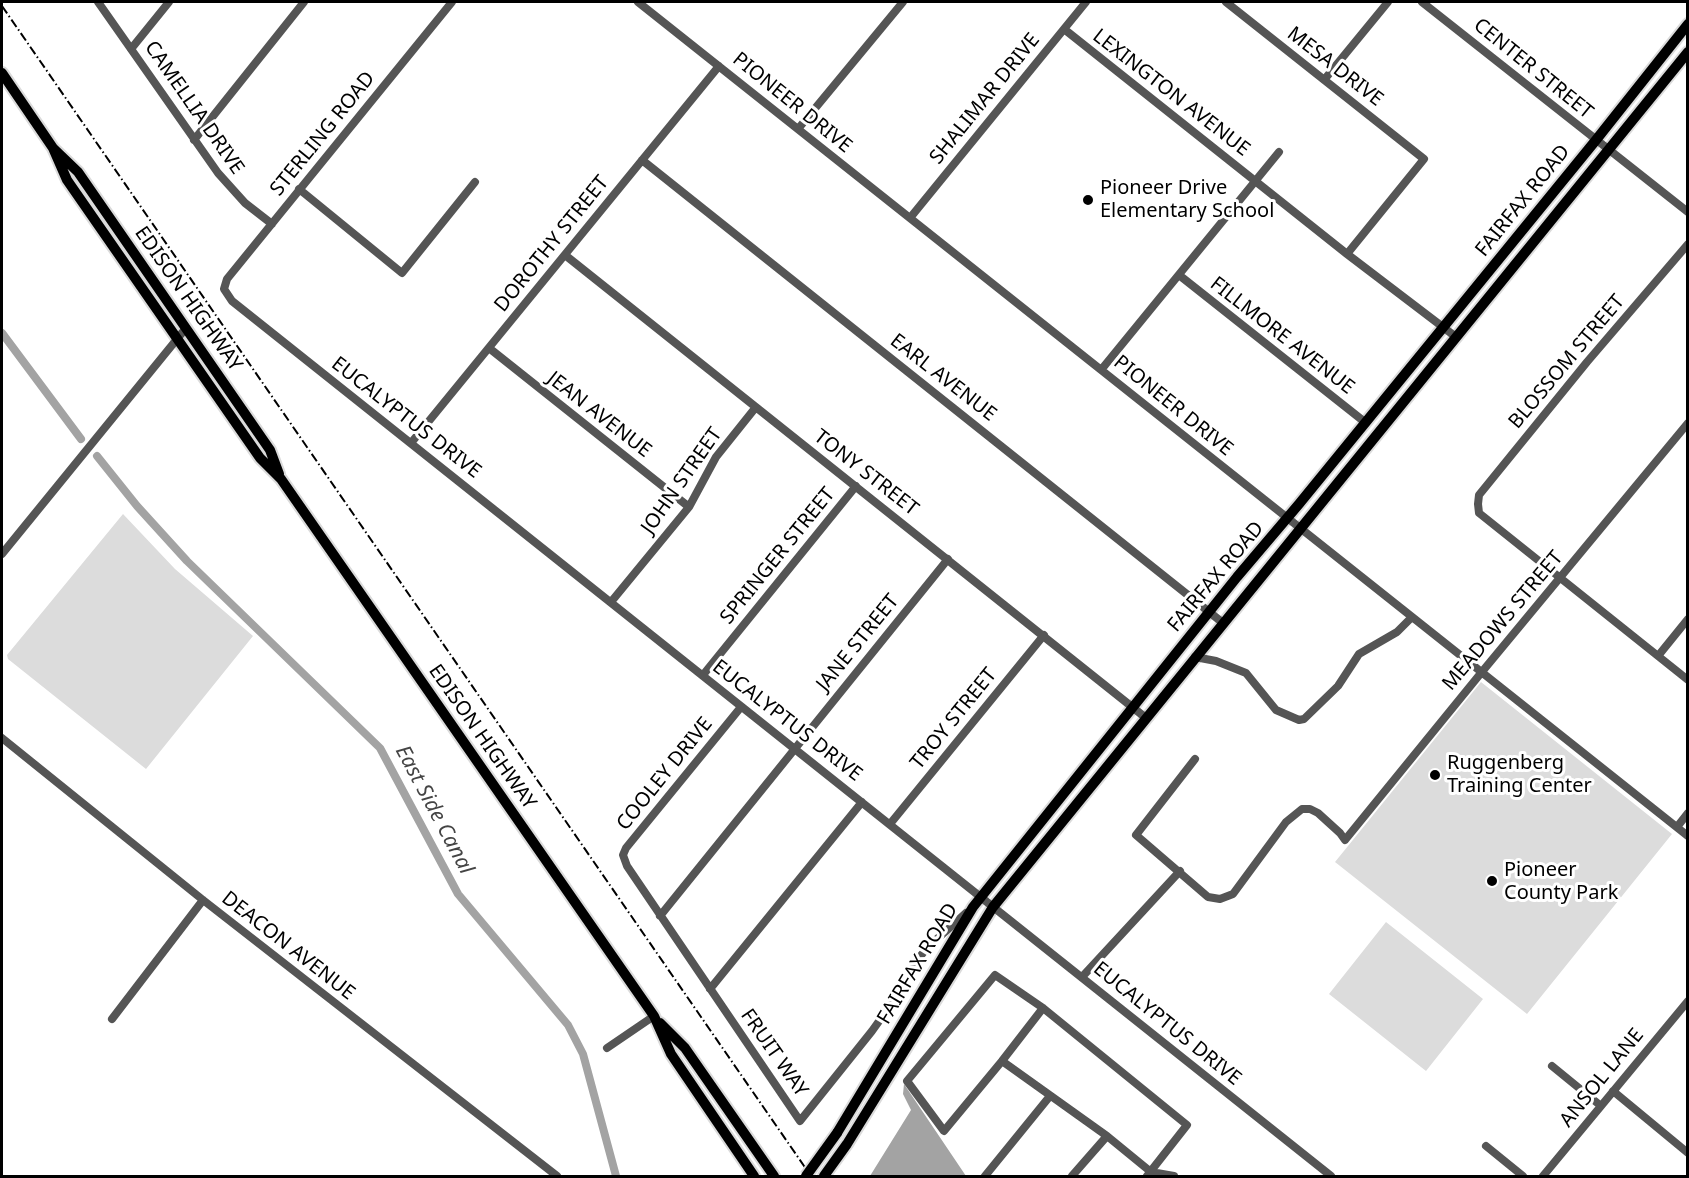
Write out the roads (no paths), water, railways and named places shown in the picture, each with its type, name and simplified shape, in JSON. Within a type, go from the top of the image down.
[{"type":"main road","name":"FAIRFAX ROAD","points":[[806,1176],[837,1133],[973,908],[1209,611],[1366,423],[1596,141],[1688,24]]},
{"type":"main road","name":"FAIRFAX ROAD","points":[[824,1176],[847,1144],[993,907],[1688,52]]},
{"type":"main road","name":"EDISON HIGHWAY","points":[[2,73],[53,148],[67,180],[260,458],[281,479],[654,1016],[685,1048],[774,1176]]},
{"type":"main road","name":"EDISON HIGHWAY","points":[[53,148],[78,172],[186,328],[270,450],[281,479]]},
{"type":"main road","name":"EDISON HIGHWAY","points":[[654,1016],[671,1054],[754,1176]]},
{"type":"street","name":"CAMELLIA DRIVE","points":[[98,2],[230,188],[272,224]]},
{"type":"street","points":[[131,49],[169,2]]},
{"type":"street","points":[[194,140],[304,2]]},
{"type":"street","name":"STERLING ROAD","points":[[224,290],[227,279],[450,2]]},
{"type":"street","name":"PIONEER DRIVE","points":[[638,2],[1688,836]]},
{"type":"street","points":[[798,129],[903,2]]},
{"type":"street","name":"SHALIMAR DRIVE","points":[[910,218],[1086,2]]},
{"type":"street","name":"MESA DRIVE","points":[[1226,2],[1424,159],[1347,254]]},
{"type":"street","points":[[1324,80],[1388,2]]},
{"type":"street","name":"CENTER STREET","points":[[1422,2],[1688,213]]},
{"type":"street","name":"LEXINGTON AVENUE","points":[[1064,29],[1347,254],[1456,337]]},
{"type":"street","name":"DOROTHY STREET","points":[[411,443],[718,66]]},
{"type":"street","points":[[1101,370],[1279,152]]},
{"type":"street","name":"EARL AVENUE","points":[[642,160],[1222,623]]},
{"type":"street","points":[[299,189],[402,273],[475,182]]},
{"type":"street","name":"BLOSSOM STREET","points":[[1559,578],[1479,513],[1479,495],[1688,243]]},
{"type":"street","name":"TONY STREET","points":[[565,255],[1146,718]]},
{"type":"street","name":"FILLMORE AVENUE","points":[[1179,275],[1366,423]]},
{"type":"street","name":"EUCALYPTUS DRIVE","points":[[224,290],[232,301],[1331,1176]]},
{"type":"street","points":[[2,554],[186,328]]},
{"type":"street","name":"JEAN AVENUE","points":[[489,348],[689,507]]},
{"type":"street","name":"JOHN STREET","points":[[611,602],[689,507],[716,457],[756,407]]},
{"type":"street","name":"MEADOWS STREET","points":[[1180,871],[1208,897],[1220,899],[1233,894],[1286,822],[1296,812],[1310,808],[1328,822],[1345,840],[1688,423]]},
{"type":"street","name":"SPRINGER STREET","points":[[703,675],[856,486]]},
{"type":"street","name":"JANE STREET","points":[[660,916],[948,559]]},
{"type":"street","points":[[1559,578],[1688,680]]},
{"type":"street","points":[[1195,657],[1216,661],[1246,673],[1276,710],[1299,720],[1304,719],[1338,686],[1359,654],[1397,632],[1411,618]]},
{"type":"street","points":[[1658,656],[1688,620]]},
{"type":"street","name":"TROY STREET","points":[[890,824],[1044,635]]},
{"type":"street","name":"COOLEY DRIVE","points":[[627,866],[623,855],[626,848],[741,706]]},
{"type":"street","name":"DEACON AVENUE","points":[[2,738],[203,900],[557,1176]]},
{"type":"street","points":[[1082,977],[1180,871],[1136,835],[1195,759]]},
{"type":"street","points":[[710,989],[862,802]]},
{"type":"street","points":[[1677,827],[1688,813]]},
{"type":"street","name":"FRUIT WAY","points":[[627,866],[800,1121],[892,1003],[913,964],[928,947],[973,908]]},
{"type":"street","points":[[112,1019],[203,900]]},
{"type":"street","points":[[1043,1008],[944,1131],[907,1081],[995,975],[1043,1008],[1187,1125],[1149,1174]]},
{"type":"street","name":"ANSOL LANE","points":[[1543,1176],[1688,1001]]},
{"type":"street","points":[[608,1048],[654,1016]]},
{"type":"street","points":[[1002,1061],[1107,1136],[1149,1174],[1174,1176]]},
{"type":"street","points":[[1552,1066],[1601,1106]]},
{"type":"street","points":[[1613,1091],[1688,1153]]},
{"type":"street","points":[[986,1176],[1050,1096]]},
{"type":"street","points":[[1072,1176],[1107,1136]]},
{"type":"street","points":[[1486,1146],[1523,1176]]},
{"type":"waterway","name":"East Side Canal","points":[[2,333],[81,439]]},
{"type":"waterway","name":"East Side Canal","points":[[97,456],[137,506],[187,561],[380,748],[458,894],[568,1025],[583,1054],[616,1176]]},
{"type":"railway","points":[[2,6],[811,1176]]},
{"type":"place","name":"Pioneer Drive Elementary School","points":[[1088,200]]},
{"type":"place","name":"Ruggenberg Training Center","points":[[1435,775]]},
{"type":"place","name":"Pioneer County Park","points":[[1492,881]]}]
